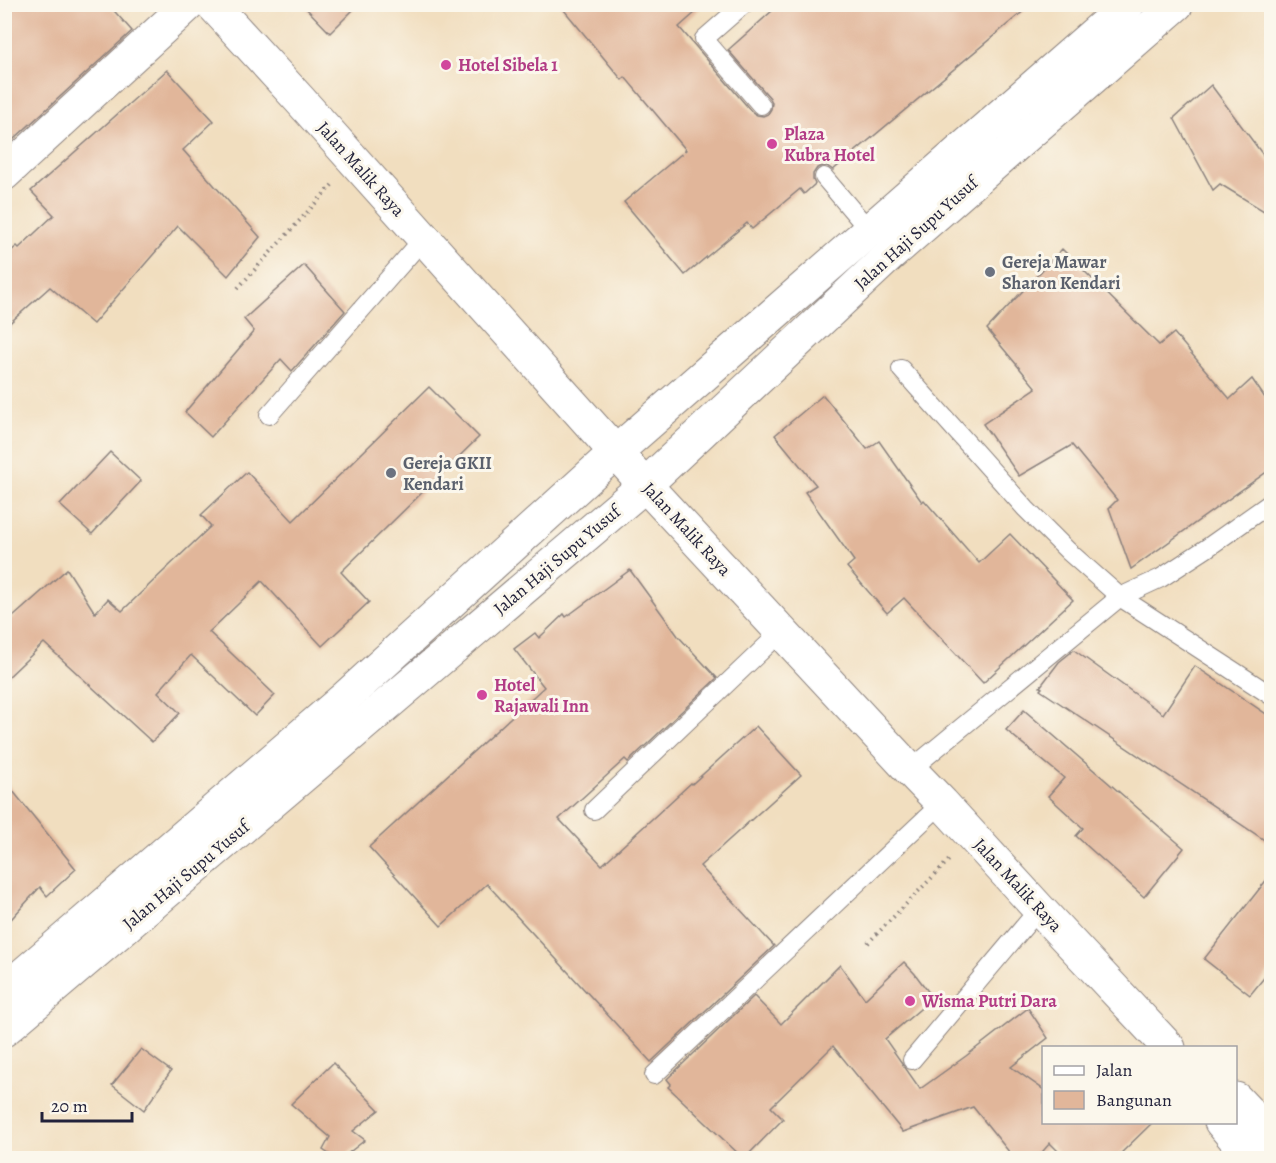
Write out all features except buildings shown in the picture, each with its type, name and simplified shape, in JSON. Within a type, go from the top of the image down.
[{"type":"street","points":[[4,174],[189,4]]},
{"type":"street","name":"Jalan Malik Raya","points":[[212,4],[645,485],[1168,1046]]},
{"type":"street","name":"Jalan Haji Supu Yusuf","points":[[4,991],[347,696],[616,452],[1128,4]]},
{"type":"street","name":"Jalan Haji Supu Yusuf","points":[[6,1027],[645,485],[890,255],[1177,4]]},
{"type":"street","points":[[1237,1100],[1272,1137]]},
{"type":"street","points":[[1223,1124],[1251,1158]]},
{"type":"lane","points":[[744,4],[704,39],[761,105]]},
{"type":"lane","points":[[824,177],[890,255]]},
{"type":"lane","points":[[269,415],[424,238]]},
{"type":"lane","points":[[901,369],[1026,509],[1068,551],[1120,597],[1272,696]]},
{"type":"lane","points":[[910,770],[1120,597],[1161,578],[1272,502]]},
{"type":"lane","points":[[594,810],[782,631]]},
{"type":"lane","points":[[654,1075],[942,803]]},
{"type":"lane","points":[[912,1060],[1039,909]]},
{"type":"path","points":[[238,288],[354,161]]},
{"type":"path","points":[[868,943],[973,836]]},
{"type":"place","name":"Hotel Sibela 1","points":[[446,65]]},
{"type":"place","name":"Plaza Kubra Hotel","points":[[772,144]]},
{"type":"place","name":"Gereja Mawar Sharon Kendari","points":[[990,272]]},
{"type":"place","name":"Gereja GKII Kendari","points":[[391,473]]},
{"type":"place","name":"Hotel Rajawali Inn","points":[[482,695]]},
{"type":"place","name":"Wisma Putri Dara","points":[[910,1001]]}]
